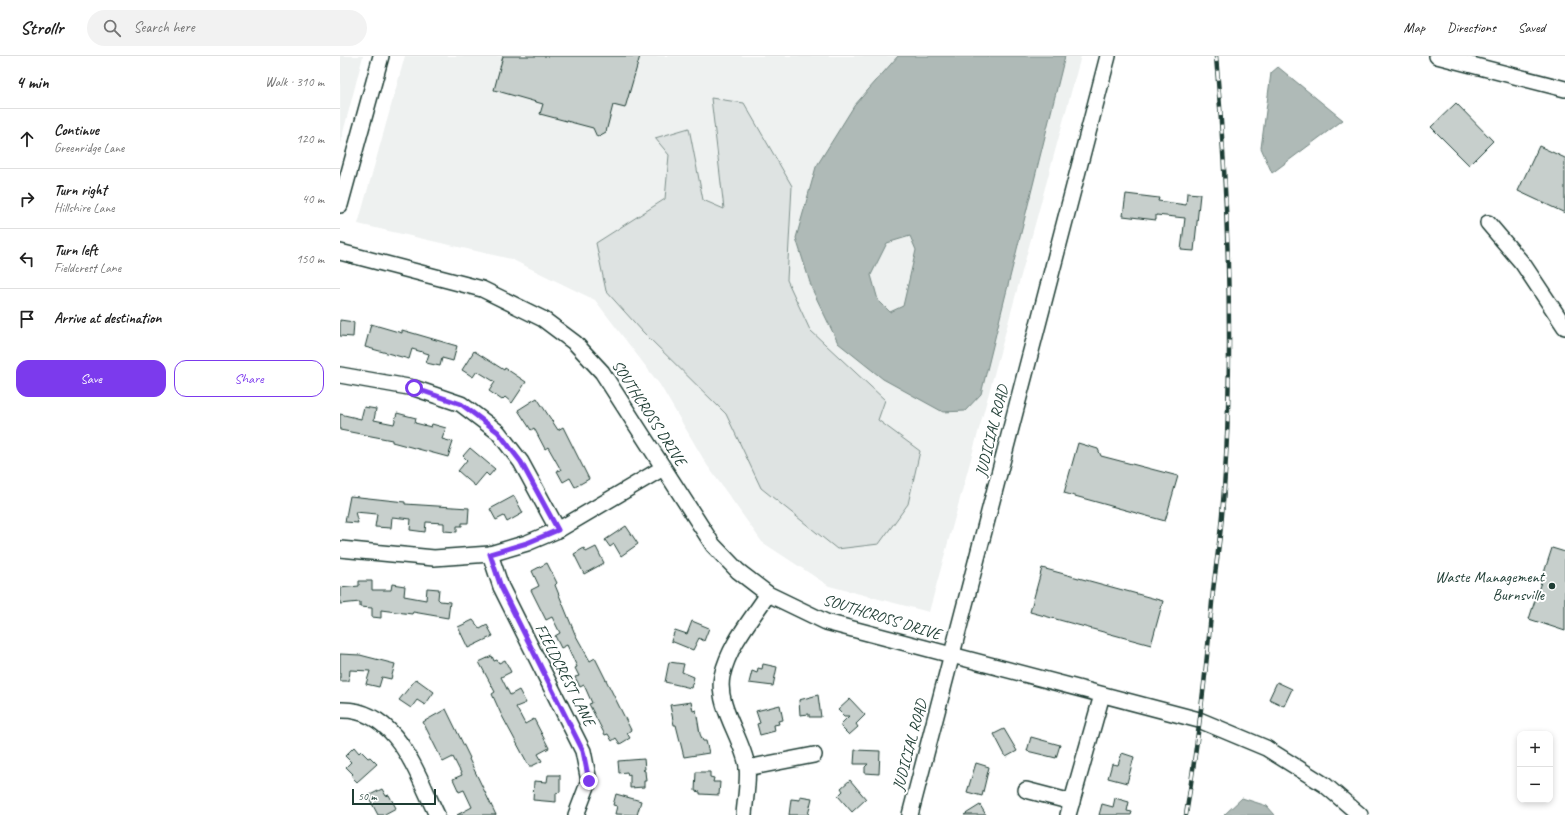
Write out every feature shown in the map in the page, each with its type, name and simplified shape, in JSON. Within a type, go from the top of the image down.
[{"type":"street","points":[[340,205],[381,56]]},
{"type":"street","name":"JUDICIAL ROAD","points":[[910,815],[1108,56]]},
{"type":"street","points":[[1437,56],[1565,89]]},
{"type":"street","points":[[1488,223],[1523,264],[1565,327]]},
{"type":"street","name":"SOUTHCROSS DRIVE","points":[[340,252],[482,289],[542,319],[575,343],[602,372],[713,545],[738,571],[768,594],[826,622],[952,657],[1199,720],[1266,748],[1325,785],[1360,815]]},
{"type":"street","points":[[340,374],[414,388],[461,404],[498,432],[521,462],[558,530]]},
{"type":"street","points":[[340,549],[434,558],[490,554],[527,543],[558,530],[663,468]]},
{"type":"street","name":"FIELDCREST LANE","points":[[490,554],[501,587],[583,751],[589,781],[576,815]]},
{"type":"street","points":[[744,815],[747,768],[741,744],[724,706],[722,677],[732,647],[768,594]]},
{"type":"street","points":[[1026,790],[1070,808],[1102,695]]},
{"type":"street","points":[[340,710],[352,710],[380,720],[400,740],[437,815]]},
{"type":"street","points":[[747,768],[814,755]]},
{"type":"shaded area","points":[[340,56],[363,56],[340,144]]},
{"type":"shaded area","points":[[405,56],[1081,56],[929,612],[829,586],[762,542],[707,465],[660,385],[595,300],[511,259],[358,224]]},
{"type":"shaded area","points":[[898,56],[1065,56],[981,394],[965,411],[943,412],[883,379],[838,343],[812,289],[796,238],[816,167],[854,106]],"holes":[[[910,236],[916,250],[903,306],[890,312],[878,300],[871,275],[887,243]]]},
{"type":"shaded area","points":[[1278,67],[1343,120],[1272,173],[1261,148],[1271,73]]},
{"type":"shaded area","points":[[711,98],[744,103],[792,186],[787,280],[810,330],[885,400],[878,420],[920,451],[908,504],[879,544],[837,549],[761,488],[726,414],[643,332],[606,291],[596,243],[665,199],[669,155],[655,138],[689,128],[703,200],[724,209]]},
{"type":"shaded area","points":[[1242,798],[1267,806],[1275,815],[1224,815]]},
{"type":"building","points":[[503,56],[640,56],[625,108],[613,105],[606,132],[597,137],[593,128],[540,114],[543,104],[494,90]]},
{"type":"building","points":[[1456,103],[1493,141],[1469,165],[1431,127]]},
{"type":"building","points":[[1539,146],[1565,158],[1565,213],[1518,191]]},
{"type":"building","points":[[1187,193],[1200,194],[1194,251],[1181,250],[1185,218],[1156,215],[1156,220],[1123,216],[1126,194],[1159,198],[1158,201],[1186,205]]},
{"type":"building","points":[[340,320],[354,322],[353,337],[340,336]]},
{"type":"building","points":[[371,324],[402,333],[402,330],[457,346],[453,361],[442,358],[440,366],[426,363],[429,354],[412,349],[409,359],[365,347]]},
{"type":"building","points":[[474,351],[504,370],[505,368],[526,382],[512,403],[505,397],[502,400],[489,391],[495,382],[477,371],[473,377],[462,370]]},
{"type":"building","points":[[537,398],[558,430],[563,427],[589,479],[575,487],[570,478],[563,482],[557,471],[561,470],[548,447],[545,449],[534,428],[531,430],[518,410]]},
{"type":"building","points":[[364,407],[376,409],[374,420],[394,424],[397,413],[416,418],[415,423],[431,427],[432,424],[446,428],[442,439],[453,442],[448,457],[392,442],[392,440],[340,430],[340,414],[361,419]]},
{"type":"building","points":[[1078,443],[1098,449],[1101,456],[1178,476],[1165,521],[1064,493]]},
{"type":"building","points":[[470,448],[495,469],[489,476],[486,473],[475,486],[458,471],[467,460],[463,456]]},
{"type":"building","points":[[350,496],[405,502],[405,504],[469,508],[468,523],[462,523],[462,526],[457,526],[457,532],[444,531],[444,523],[426,522],[425,532],[410,530],[411,519],[392,517],[391,528],[375,527],[377,514],[355,512],[358,523],[345,522]]},
{"type":"building","points":[[514,496],[523,513],[507,522],[504,516],[496,520],[490,509]]},
{"type":"building","points":[[626,526],[638,544],[621,556],[614,544],[610,547],[605,540]]},
{"type":"building","points":[[596,547],[604,563],[584,574],[574,554],[584,548],[586,552]]},
{"type":"building","name":"Waste Management Burnsville","points":[[1552,548],[1565,552],[1565,631],[1529,619]]},
{"type":"building","points":[[547,563],[557,583],[555,585],[575,634],[590,661],[595,658],[631,730],[627,733],[630,738],[620,744],[616,738],[612,741],[608,734],[605,735],[589,704],[592,703],[584,685],[580,687],[575,677],[579,676],[575,668],[577,667],[567,645],[561,648],[555,636],[560,633],[552,617],[546,620],[531,590],[539,586],[532,571]]},
{"type":"building","points":[[1042,568],[1163,601],[1151,645],[1030,612]]},
{"type":"building","points":[[359,581],[372,581],[372,590],[391,590],[392,584],[405,586],[404,596],[426,600],[427,588],[439,589],[438,599],[440,601],[450,602],[448,618],[413,612],[412,614],[381,610],[381,618],[372,617],[372,608],[360,607],[360,602],[340,604],[340,588],[359,586]]},
{"type":"building","points":[[473,620],[480,629],[487,625],[493,636],[468,648],[458,627]]},
{"type":"building","points":[[692,621],[709,628],[704,641],[699,638],[693,650],[671,641],[675,630],[687,634]]},
{"type":"building","points":[[340,654],[360,655],[395,664],[391,679],[382,677],[379,687],[366,684],[370,671],[350,670],[349,681],[340,681]]},
{"type":"building","points":[[492,656],[494,661],[497,660],[499,663],[505,660],[511,672],[501,677],[510,695],[519,690],[526,703],[516,707],[525,724],[534,719],[549,748],[538,754],[542,761],[532,766],[529,766],[501,714],[492,694],[495,692],[479,662]]},
{"type":"building","points":[[669,662],[684,664],[682,672],[694,677],[691,688],[665,682]]},
{"type":"building","points":[[763,664],[777,667],[773,686],[749,683],[752,671],[757,673],[758,668],[762,669]]},
{"type":"building","points":[[416,679],[434,692],[425,705],[417,700],[411,708],[399,700]]},
{"type":"building","points":[[1277,682],[1292,689],[1284,706],[1269,699]]},
{"type":"building","points":[[818,695],[821,717],[809,717],[809,714],[800,715],[799,700]]},
{"type":"building","points":[[850,699],[865,715],[856,724],[858,727],[849,735],[841,727],[841,724],[849,716],[844,716],[838,710]]},
{"type":"building","points":[[691,702],[693,711],[696,710],[700,734],[703,741],[706,741],[709,753],[684,757],[676,725],[674,725],[670,705]]},
{"type":"building","points":[[780,705],[783,720],[778,721],[779,724],[774,725],[775,731],[760,735],[757,724],[760,723],[756,711]]},
{"type":"building","points":[[446,709],[496,815],[457,815],[472,807],[464,790],[459,792],[453,779],[462,775],[453,757],[443,762],[423,722]]},
{"type":"building","points":[[1004,729],[1017,751],[1006,757],[994,734]]},
{"type":"building","points":[[1031,737],[1060,745],[1056,758],[1027,751]]},
{"type":"building","points":[[354,747],[359,753],[361,751],[377,764],[357,782],[351,776],[353,774],[346,767],[351,762],[345,756]]},
{"type":"building","points":[[855,750],[880,751],[879,774],[865,773],[865,767],[868,764],[854,764]]},
{"type":"building","points":[[1122,753],[1134,757],[1127,783],[1108,778],[1112,764],[1118,765]]},
{"type":"building","points":[[644,759],[645,769],[643,770],[645,771],[646,781],[644,781],[644,787],[630,788],[630,774],[628,775],[627,772],[619,773],[618,761]]},
{"type":"building","points":[[976,763],[989,767],[982,796],[967,792]]},
{"type":"building","points":[[696,772],[710,772],[710,777],[714,778],[713,782],[720,782],[719,795],[700,794],[700,792],[695,791]]},
{"type":"building","points":[[548,775],[560,775],[560,792],[556,793],[556,802],[533,800],[534,781],[547,782]]},
{"type":"building","points":[[850,780],[866,799],[852,812],[838,796],[843,791],[841,788]]},
{"type":"building","points":[[382,789],[386,796],[389,795],[396,808],[383,815],[378,815],[368,796]]},
{"type":"building","points":[[616,794],[641,801],[637,815],[615,814],[617,806],[613,805]]},
{"type":"building","points":[[800,796],[812,798],[808,815],[789,815],[791,799],[800,800]]},
{"type":"building","points":[[1115,798],[1129,802],[1127,811],[1132,812],[1131,815],[1099,815],[1102,804],[1113,807]]},
{"type":"building","points":[[980,805],[986,815],[964,815]]},
{"type":"railway","points":[[1186,815],[1202,703],[1221,524],[1226,458],[1229,286],[1221,113],[1216,56]]},
{"type":"place","name":"Waste Management Burnsville","points":[[1552,586]]},
{"type":"route","points":[[414,388],[461,404],[498,432],[521,462],[558,530],[527,543],[490,554],[501,587],[583,751],[589,781]]}]
